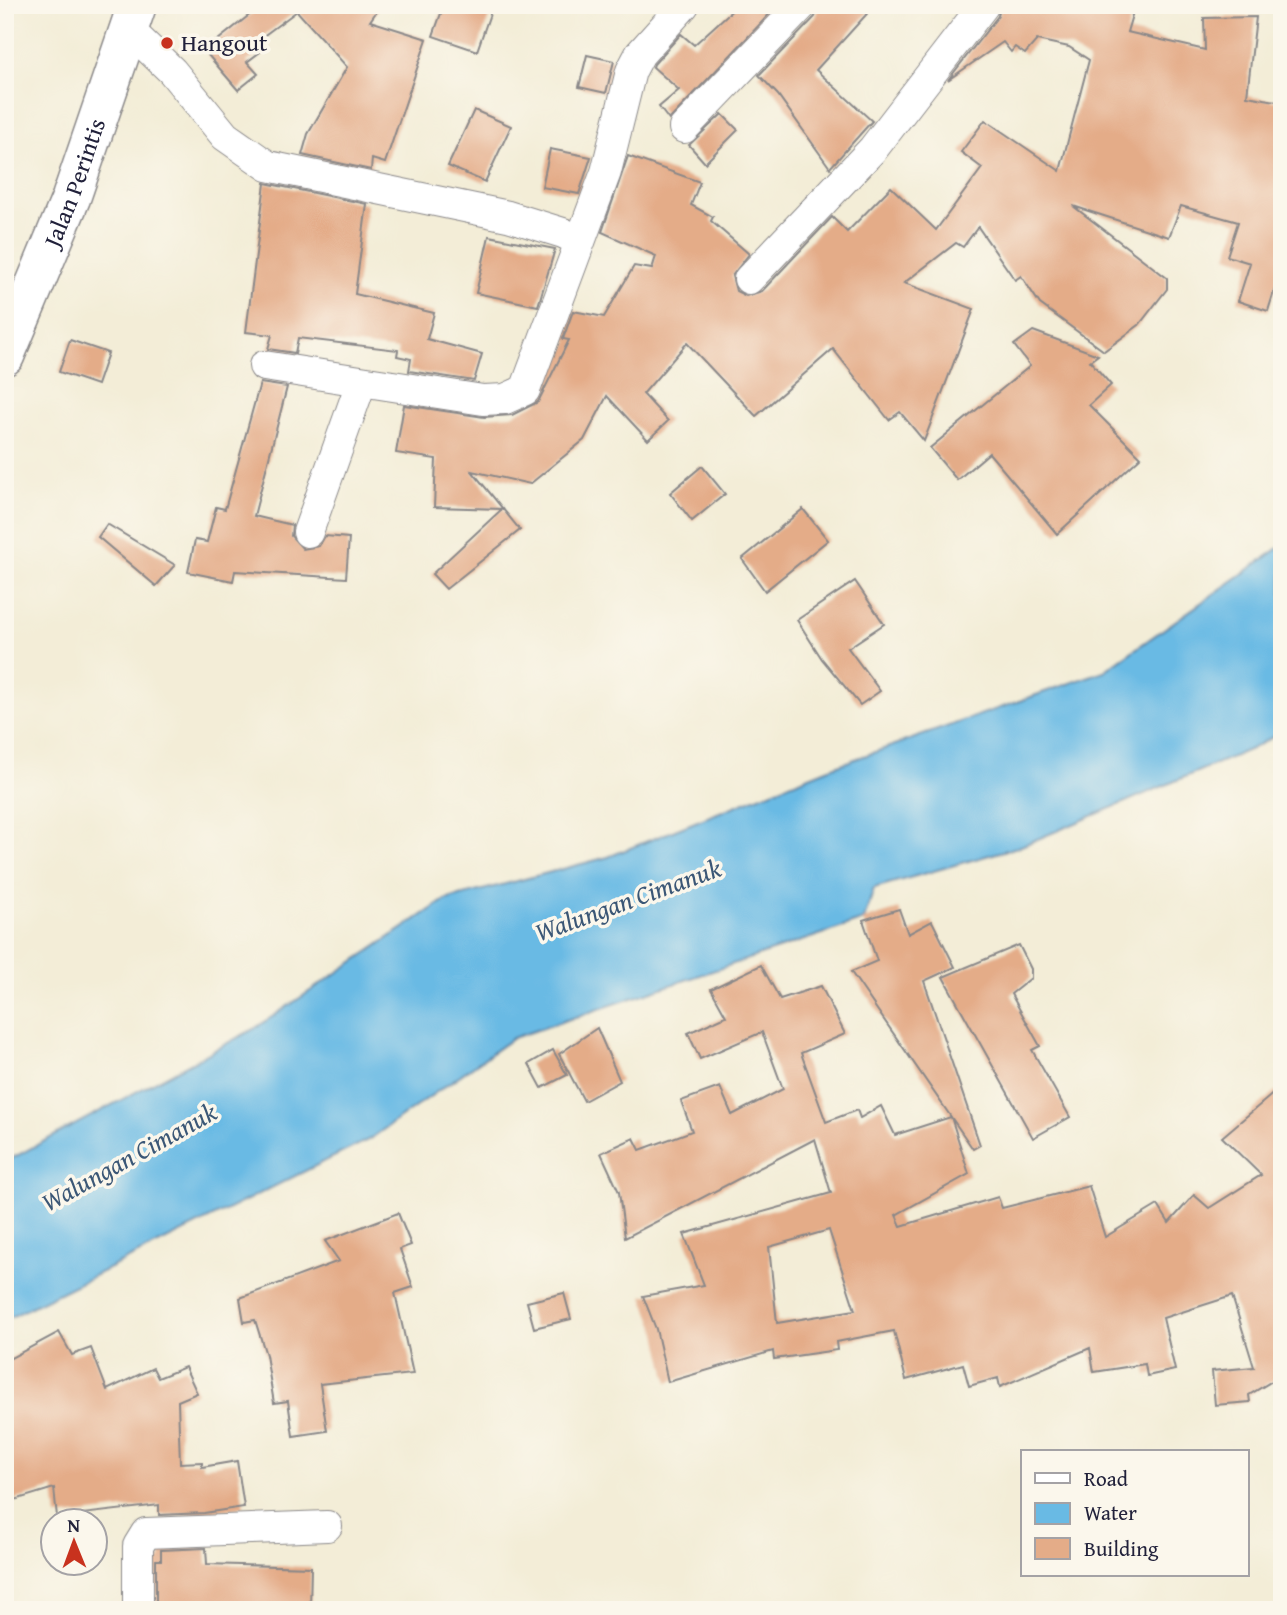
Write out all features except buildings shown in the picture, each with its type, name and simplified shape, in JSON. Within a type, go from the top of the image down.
[{"type":"street","points":[[264,366],[483,400],[518,395],[529,383],[606,172],[631,71],[640,54],[684,5]]},
{"type":"street","points":[[684,128],[802,5]]},
{"type":"street","points":[[749,279],[873,149],[984,5]]},
{"type":"street","points":[[131,13],[172,71],[225,136],[268,166],[508,216],[580,241]]},
{"type":"street","name":"Jalan Perintis","points":[[5,356],[71,198],[131,13]]},
{"type":"street","points":[[308,532],[361,383]]},
{"type":"street","points":[[138,1610],[138,1546],[146,1533],[327,1527]]},
{"type":"water","name":"Walungan Cimanuk","points":[[1282,546],[1282,732],[1251,749],[1021,846],[874,888],[864,920],[513,1038],[370,1139],[5,1320],[5,1162],[254,1029],[445,900],[608,857],[827,769],[1104,671]]},
{"type":"place","name":"Hangout","points":[[167,43]]}]
